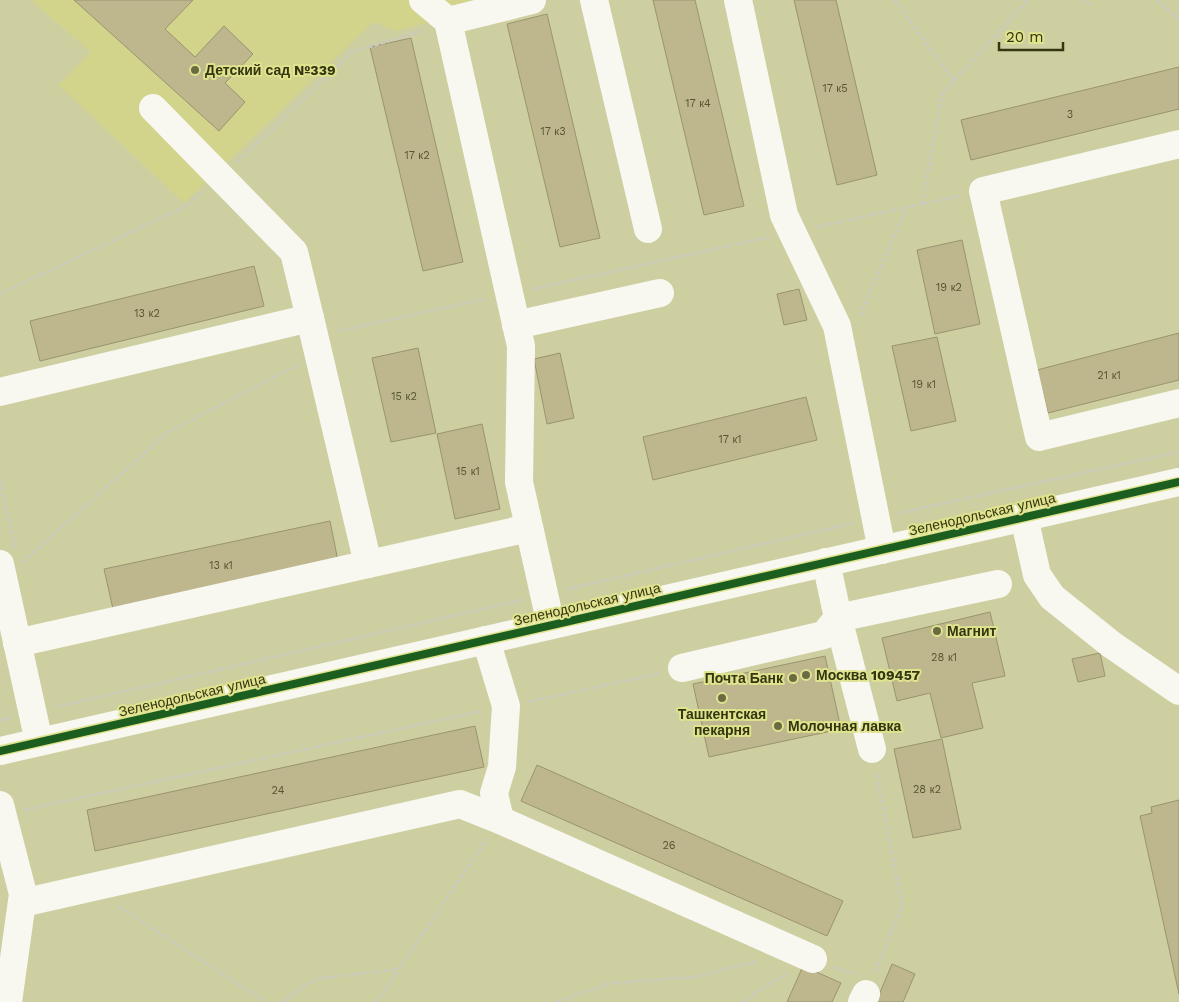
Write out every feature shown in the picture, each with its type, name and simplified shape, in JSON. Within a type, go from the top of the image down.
[{"type":"street","points":[[424,0],[448,21],[521,346],[519,482],[551,625]]},
{"type":"street","points":[[448,21],[532,0]]},
{"type":"street","points":[[594,0],[648,229]]},
{"type":"street","points":[[738,0],[784,215],[837,326],[890,512],[882,550]]},
{"type":"street","points":[[153,108],[294,252],[368,564]]},
{"type":"street","points":[[1179,144],[983,190],[1039,437],[1179,403]]},
{"type":"street","points":[[516,325],[660,293]]},
{"type":"street","points":[[0,392],[314,336]]},
{"type":"street","name":"Зеленодольская улица","points":[[0,751],[1179,482]]},
{"type":"street","points":[[1024,517],[1037,575],[1052,597],[1112,645],[1179,691]]},
{"type":"street","points":[[18,643],[529,528]]},
{"type":"street","points":[[826,562],[838,618],[872,748]]},
{"type":"street","points":[[10,565],[18,643],[39,742]]},
{"type":"street","points":[[682,668],[824,635],[838,618],[998,584]]},
{"type":"street","points":[[486,640],[506,706],[502,767],[494,793],[500,820]]},
{"type":"street","points":[[22,903],[460,804],[813,959]]},
{"type":"street","points":[[2,811],[23,894],[8,1002]]},
{"type":"path","points":[[896,0],[954,81]]},
{"type":"path","points":[[922,204],[942,94],[1028,0]]},
{"type":"path","points":[[1083,0],[1091,5]]},
{"type":"path","points":[[1157,0],[1179,20]]},
{"type":"path","points":[[10,565],[168,432],[314,336],[983,190]]},
{"type":"path","points":[[857,322],[906,207]]},
{"type":"path","points":[[0,720],[890,512],[1179,452]]},
{"type":"path","points":[[890,512],[903,518]]},
{"type":"path","points":[[2,811],[23,810],[682,668]]},
{"type":"path","points":[[741,1002],[809,959],[813,959],[866,992],[902,906],[872,748]]},
{"type":"path","points":[[377,1002],[500,820]]},
{"type":"path","points":[[90,888],[266,1002]]},
{"type":"path","points":[[556,1002],[611,983],[696,977],[760,960]]},
{"type":"path","points":[[281,1002],[315,978],[399,969]]},
{"type":"shaded area","points":[[31,0],[517,0],[396,31],[373,22],[184,203],[59,85],[91,52]]},
{"type":"building","name":"Детский сад №339","points":[[74,0],[193,0],[165,29],[195,57],[224,26],[253,54],[225,83],[245,102],[219,131]]},
{"type":"building","points":[[653,0],[695,0],[744,206],[704,215]]},
{"type":"building","points":[[794,0],[836,0],[877,175],[837,185]]},
{"type":"building","points":[[547,14],[600,238],[560,247],[507,24]]},
{"type":"building","points":[[411,38],[463,262],[423,271],[370,47]]},
{"type":"building","points":[[1179,67],[1179,109],[971,160],[961,120]]},
{"type":"building","points":[[962,240],[980,324],[935,334],[917,250]]},
{"type":"building","points":[[254,266],[264,306],[40,361],[30,321]]},
{"type":"building","points":[[799,289],[807,320],[784,325],[777,294]]},
{"type":"building","points":[[1179,333],[1179,380],[1048,413],[1037,370]]},
{"type":"building","points":[[937,337],[956,421],[911,431],[892,346]]},
{"type":"building","points":[[418,348],[436,433],[391,442],[372,358]]},
{"type":"building","points":[[560,353],[574,418],[547,424],[534,359]]},
{"type":"building","points":[[806,397],[817,440],[653,480],[643,437]]},
{"type":"building","points":[[482,424],[500,509],[455,519],[437,434]]},
{"type":"building","points":[[330,521],[338,561],[113,609],[104,569]]},
{"type":"building","points":[[990,612],[1005,676],[972,683],[983,728],[941,738],[930,693],[897,701],[882,638]]},
{"type":"building","points":[[1100,653],[1105,676],[1078,682],[1072,659]]},
{"type":"building","points":[[825,656],[841,729],[709,757],[693,684]]},
{"type":"building","points":[[475,726],[484,767],[95,851],[87,810]]},
{"type":"building","points":[[942,739],[961,829],[913,838],[894,749]]},
{"type":"building","points":[[537,765],[843,901],[827,936],[521,801]]},
{"type":"building","points":[[1179,800],[1179,994],[1140,816],[1152,813],[1151,807]]},
{"type":"building","points":[[892,964],[915,974],[903,1002],[876,1002]]},
{"type":"building","points":[[803,966],[841,983],[832,1002],[787,1002]]},
{"type":"cycle path","points":[[0,751],[1179,482]]},
{"type":"place","name":"Детский сад №339","points":[[195,70]]},
{"type":"place","name":"Магнит","points":[[937,631]]},
{"type":"place","name":"Москва 109457","points":[[806,675]]},
{"type":"place","name":"Почта Банк","points":[[793,678]]},
{"type":"place","name":"Ташкентская пекарня","points":[[722,698]]},
{"type":"place","name":"Молочная лавка","points":[[778,726]]}]
